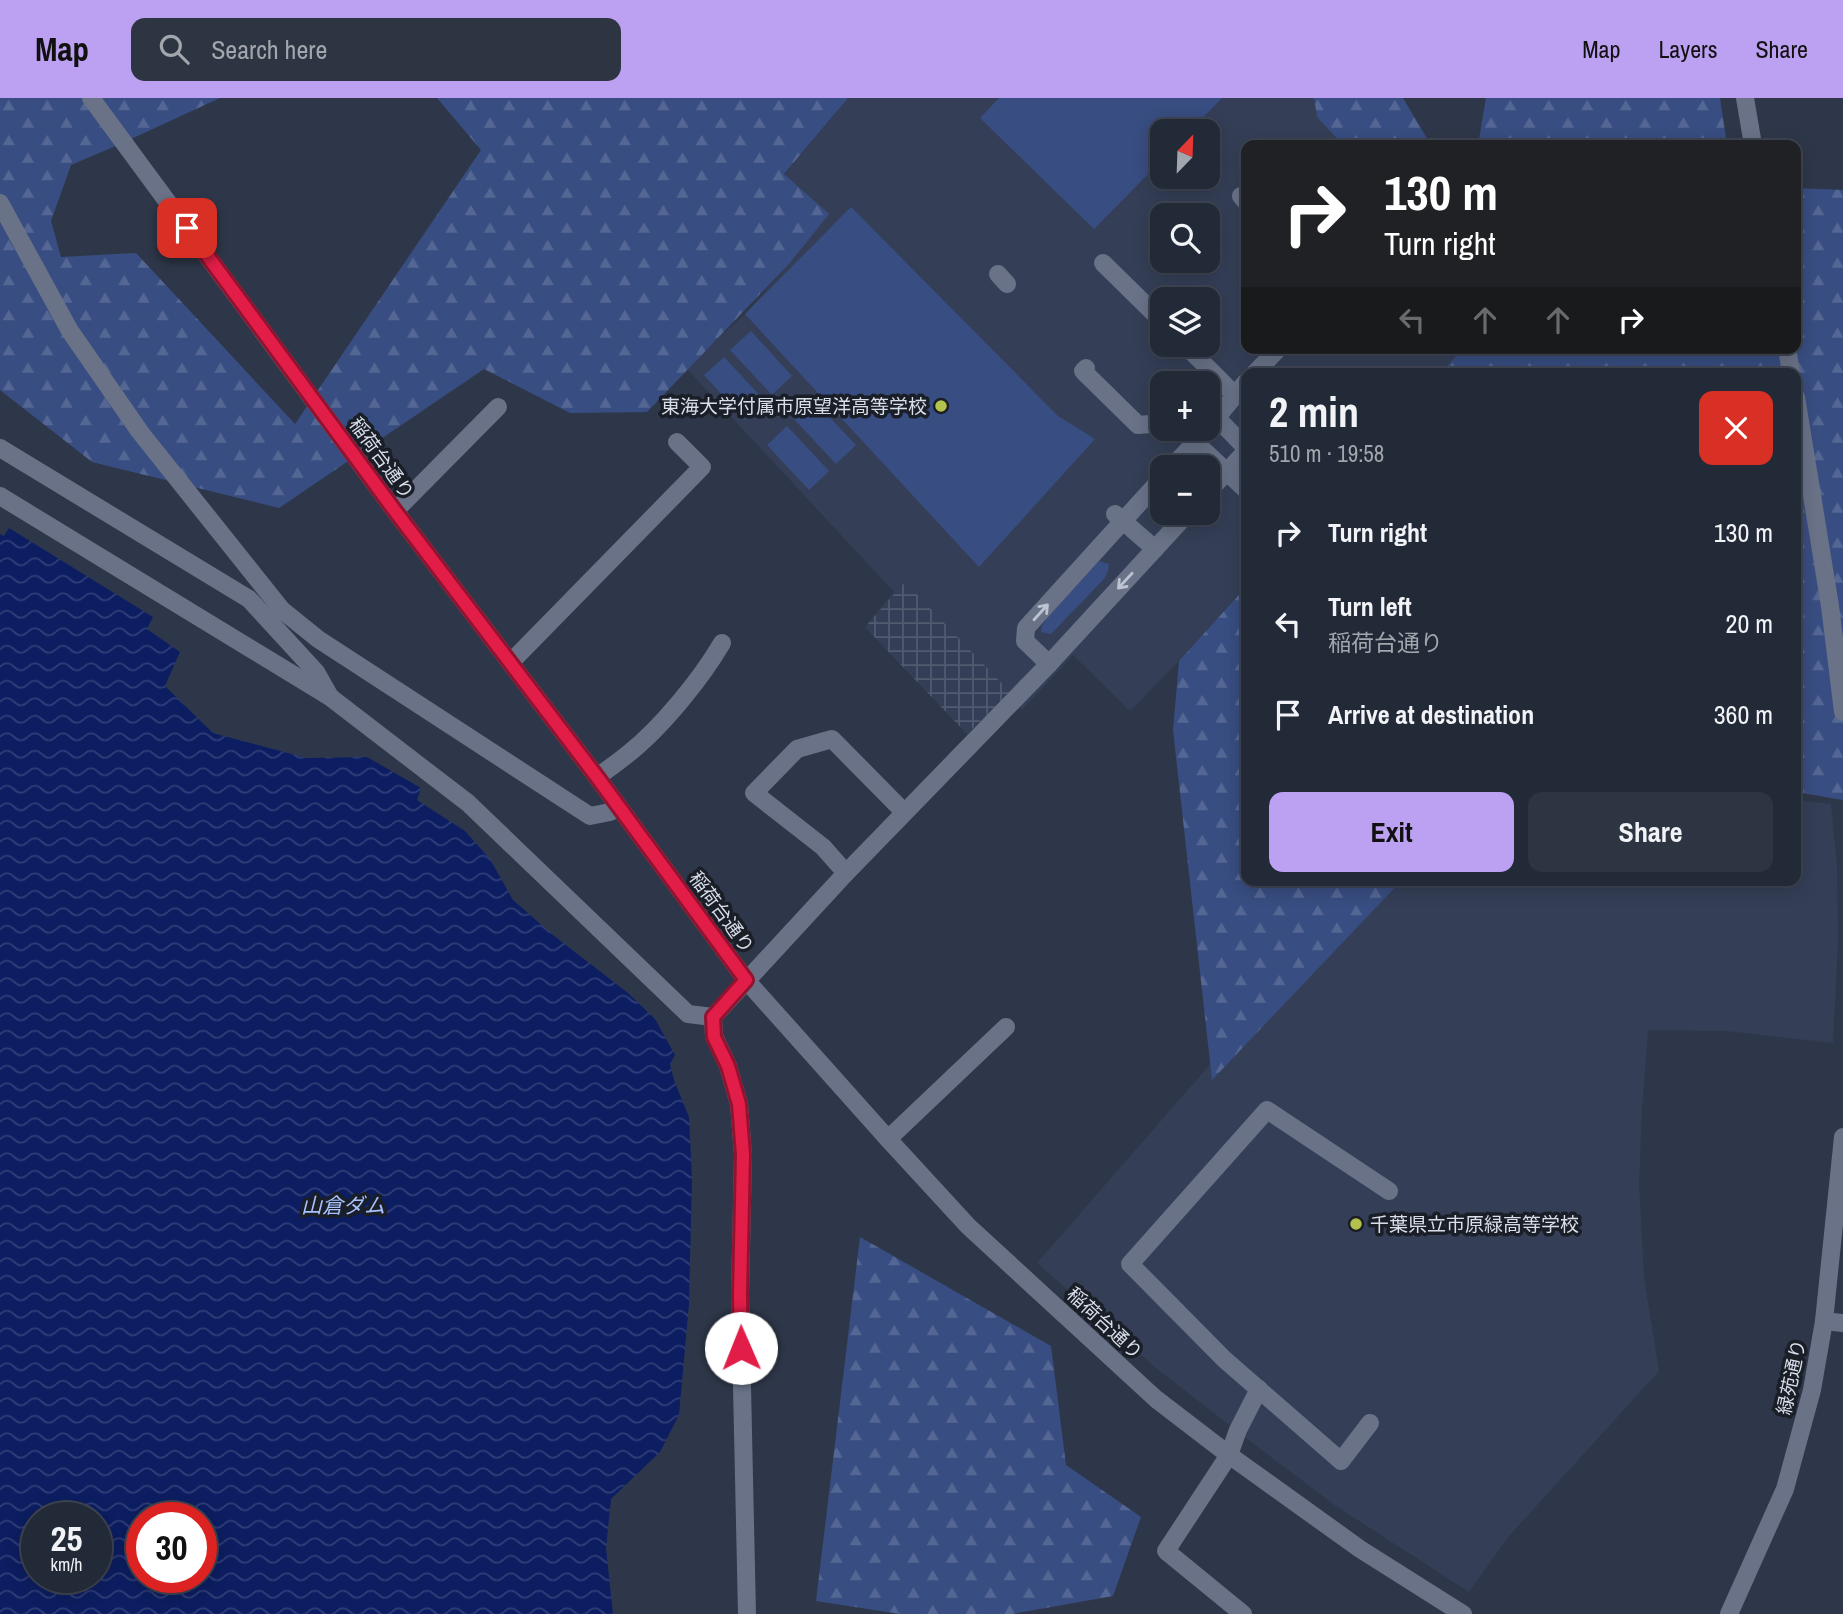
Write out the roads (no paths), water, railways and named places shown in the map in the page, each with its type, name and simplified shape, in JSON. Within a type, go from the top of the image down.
[{"type":"street","name":"稲荷台通り","points":[[91,98],[395,511],[511,662],[746,980],[888,1139],[968,1226],[1156,1399],[1360,1549],[1463,1614]]},
{"type":"street","points":[[1745,98],[1752,140]]},
{"type":"street","points":[[0,203],[69,331],[140,432],[282,610],[318,639],[590,816],[610,812],[619,807]]},
{"type":"street","points":[[1103,264],[1150,320]]},
{"type":"street","points":[[1260,368],[1273,354]]},
{"type":"street","points":[[1200,357],[1240,388],[1220,414]]},
{"type":"street","points":[[1086,368],[1083,371],[1138,425],[1150,424]]},
{"type":"street","points":[[395,511],[498,407]]},
{"type":"street","points":[[1801,428],[1830,606],[1843,712]]},
{"type":"street","points":[[1220,431],[1241,446]]},
{"type":"street","points":[[1194,441],[1241,486]]},
{"type":"street","points":[[1183,455],[1196,441]]},
{"type":"street","points":[[511,662],[702,467],[677,442]]},
{"type":"street","points":[[0,448],[249,599],[316,672],[330,696]]},
{"type":"street","points":[[1220,478],[1241,455]]},
{"type":"street","points":[[1049,664],[1025,641],[1026,628],[1119,518],[1150,489]]},
{"type":"street","points":[[0,496],[330,696],[468,803],[688,1014],[713,1017]]},
{"type":"street","points":[[1119,518],[1155,549]]},
{"type":"street","points":[[747,1614],[740,1294],[743,1155],[739,1104],[728,1066],[714,1037],[713,1017],[904,812],[1049,664],[1177,525]]},
{"type":"street","points":[[597,777],[629,754],[663,721],[723,643]]},
{"type":"street","points":[[846,873],[823,847],[754,793],[797,749],[832,739],[904,812]]},
{"type":"street","points":[[888,1139],[1006,1027]]},
{"type":"street","points":[[1370,1423],[1341,1461],[1224,1359],[1130,1264],[1267,1110],[1389,1191]]},
{"type":"street","name":"緑苑通り","points":[[1729,1614],[1785,1489],[1812,1390],[1824,1321],[1843,1137]]},
{"type":"street","points":[[1824,1321],[1843,1323]]},
{"type":"street","points":[[1243,1614],[1166,1550],[1229,1455],[1238,1430],[1259,1389]]},
{"type":"water","name":"山倉ダム","points":[[9,528],[153,617],[147,629],[180,652],[165,686],[213,733],[307,758],[367,757],[421,788],[417,800],[465,831],[490,859],[513,900],[628,993],[655,1019],[675,1055],[670,1064],[689,1117],[692,1179],[689,1304],[679,1415],[660,1452],[611,1499],[606,1548],[613,1614],[0,1614],[0,534],[4,536]]},
{"type":"place","name":"東海大学付属市原望洋高等学校","points":[[941,406]]},
{"type":"place","name":"千葉県立市原緑高等学校","points":[[1356,1224]]}]
